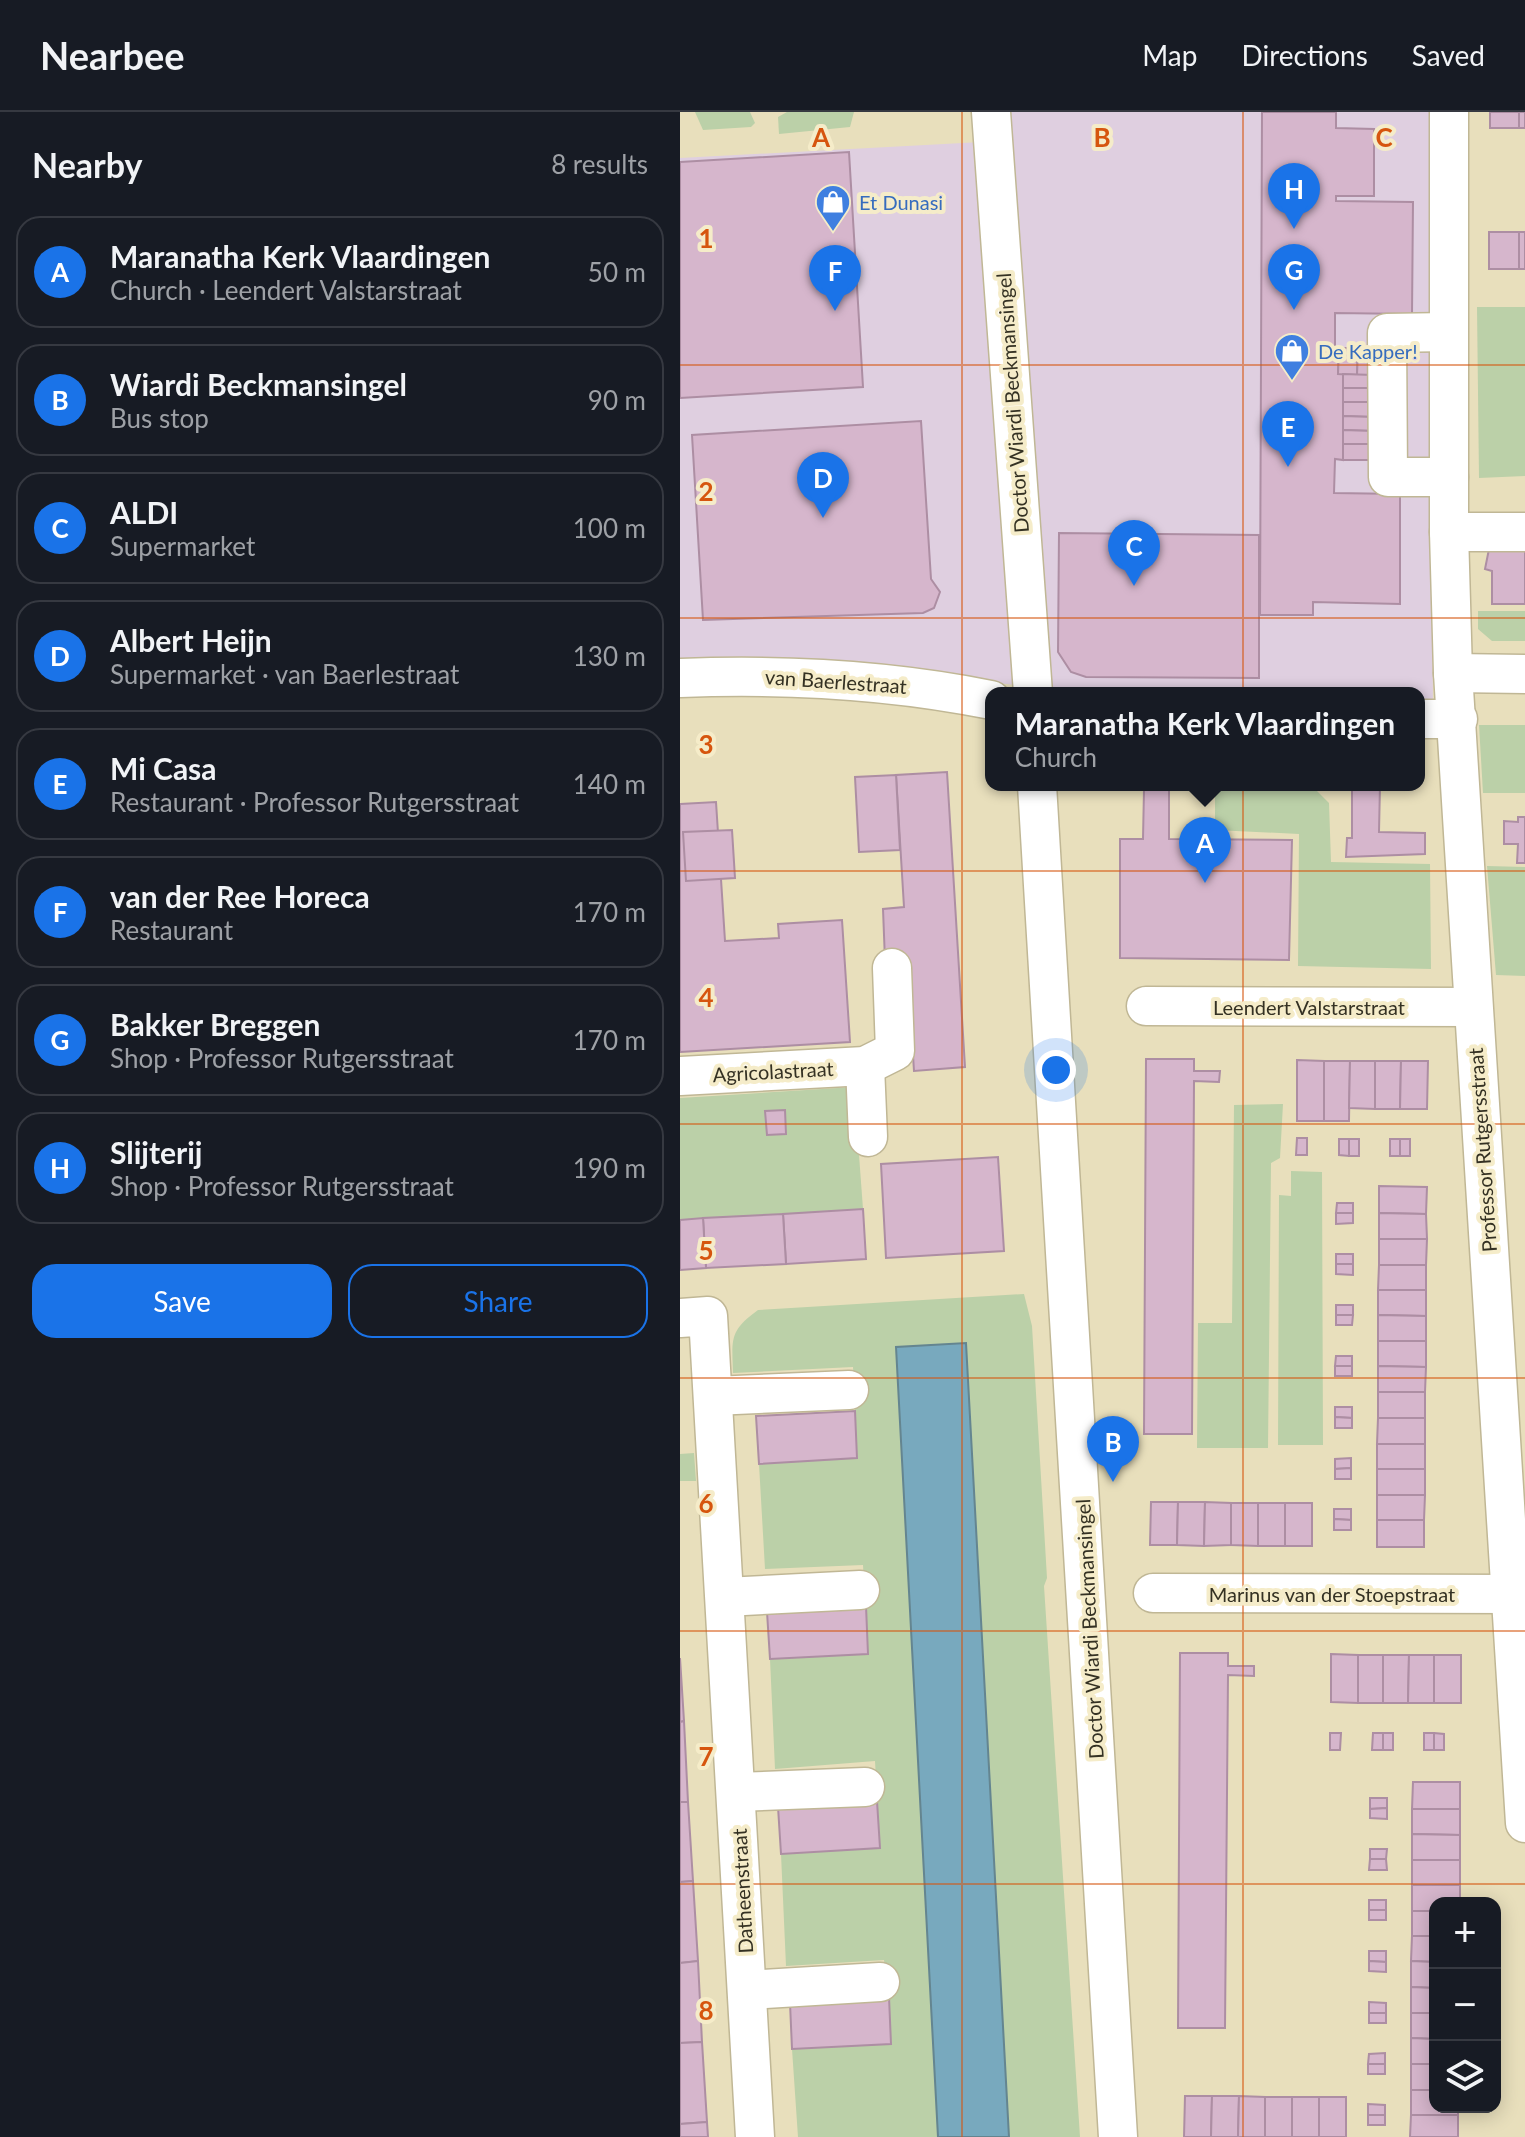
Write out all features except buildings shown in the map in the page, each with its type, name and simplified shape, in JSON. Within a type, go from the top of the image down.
[{"type":"street","name":"Doctor Wiardi Beckmansingel","points":[[991,112],[1033,687]]},
{"type":"street","name":"Professor Rutgersstraat","points":[[1449,112],[1449,532],[1453,673],[1473,1007],[1510,1328],[1511,1594],[1525,1823]]},
{"type":"street","points":[[1448,332],[1387,333],[1388,477],[1449,477]]},
{"type":"street","points":[[1449,532],[1525,532]]},
{"type":"street","points":[[1453,673],[1525,674]]},
{"type":"street","name":"van Baerlestraat","points":[[680,678],[778,674],[939,690],[985,699]]},
{"type":"street","points":[[1425,719],[1458,719]]},
{"type":"street","name":"Doctor Wiardi Beckmansingel","points":[[1037,791],[1118,2137]]},
{"type":"street","points":[[868,1137],[865,1066],[895,1051],[892,968]]},
{"type":"street","name":"Leendert Valstarstraat","points":[[1146,1006],[1473,1007]]},
{"type":"street","name":"Agricolastraat","points":[[680,1076],[865,1066]]},
{"type":"street","name":"Datheenstraat","points":[[680,1318],[708,1316],[755,2137]]},
{"type":"street","points":[[713,1396],[849,1390]]},
{"type":"street","points":[[725,1597],[860,1590]]},
{"type":"street","name":"Marinus van der Stoepstraat","points":[[1153,1593],[1511,1594]]},
{"type":"street","points":[[736,1792],[865,1787]]},
{"type":"street","points":[[747,1990],[880,1982]]},
{"type":"shaded area","points":[[1001,112],[1429,112],[1433,707],[1425,707],[1425,687],[1033,687],[778,659],[680,663],[680,158],[1000,141]]},
{"type":"green space","points":[[695,112],[750,112],[755,123],[751,127],[703,130]]},
{"type":"green space","points":[[787,112],[854,112],[850,127],[779,134],[778,117]]},
{"type":"green space","points":[[1477,307],[1525,307],[1525,476],[1479,478]]},
{"type":"green space","points":[[1478,611],[1525,611],[1525,641],[1492,641],[1478,629]]},
{"type":"green space","points":[[1479,725],[1525,725],[1525,793],[1483,793]]},
{"type":"green space","points":[[1220,791],[1317,791],[1329,803],[1331,862],[1430,864],[1431,969],[1298,966],[1299,834],[1215,830],[1215,796]]},
{"type":"green space","points":[[1487,866],[1525,867],[1525,976],[1496,975]]},
{"type":"green space","points":[[854,1087],[863,1209],[680,1220],[680,1098]]},
{"type":"green space","points":[[1283,1104],[1280,1158],[1271,1163],[1268,1448],[1197,1448],[1198,1323],[1232,1323],[1234,1105]]},
{"type":"green space","points":[[1291,1171],[1322,1172],[1323,1445],[1278,1445],[1279,1195],[1291,1196]]},
{"type":"green space","points":[[1024,1294],[1032,1326],[1047,1578],[1044,1586],[1080,2137],[1009,2137],[966,1343],[896,1348],[938,2137],[798,2137],[792,2049],[891,2044],[884,1960],[786,1966],[781,1854],[880,1848],[875,1761],[775,1769],[770,1659],[868,1653],[863,1565],[765,1569],[759,1464],[857,1458],[853,1367],[733,1373],[734,1337],[742,1324],[758,1310]]},
{"type":"green space","points":[[694,1453],[696,1481],[680,1481],[680,1454]]},
{"type":"water","points":[[966,1343],[1009,2137],[938,2137],[896,1347]]},
{"type":"place","name":"Slijterij","points":[[1294,229]]},
{"type":"place","name":"Et Dunasi","points":[[833,233]]},
{"type":"place","name":"Bakker Breggen","points":[[1294,310]]},
{"type":"place","name":"van der Ree Horeca","points":[[835,311]]},
{"type":"place","name":"De Kapper!","points":[[1292,382]]},
{"type":"place","name":"Mi Casa","points":[[1288,467]]},
{"type":"place","name":"Albert Heijn","points":[[823,518]]},
{"type":"place","name":"ALDI","points":[[1134,586]]},
{"type":"place","name":"Maranatha Kerk Vlaardingen","points":[[1205,883]]},
{"type":"place","name":"Wiardi Beckmansingel","points":[[1113,1482]]}]
